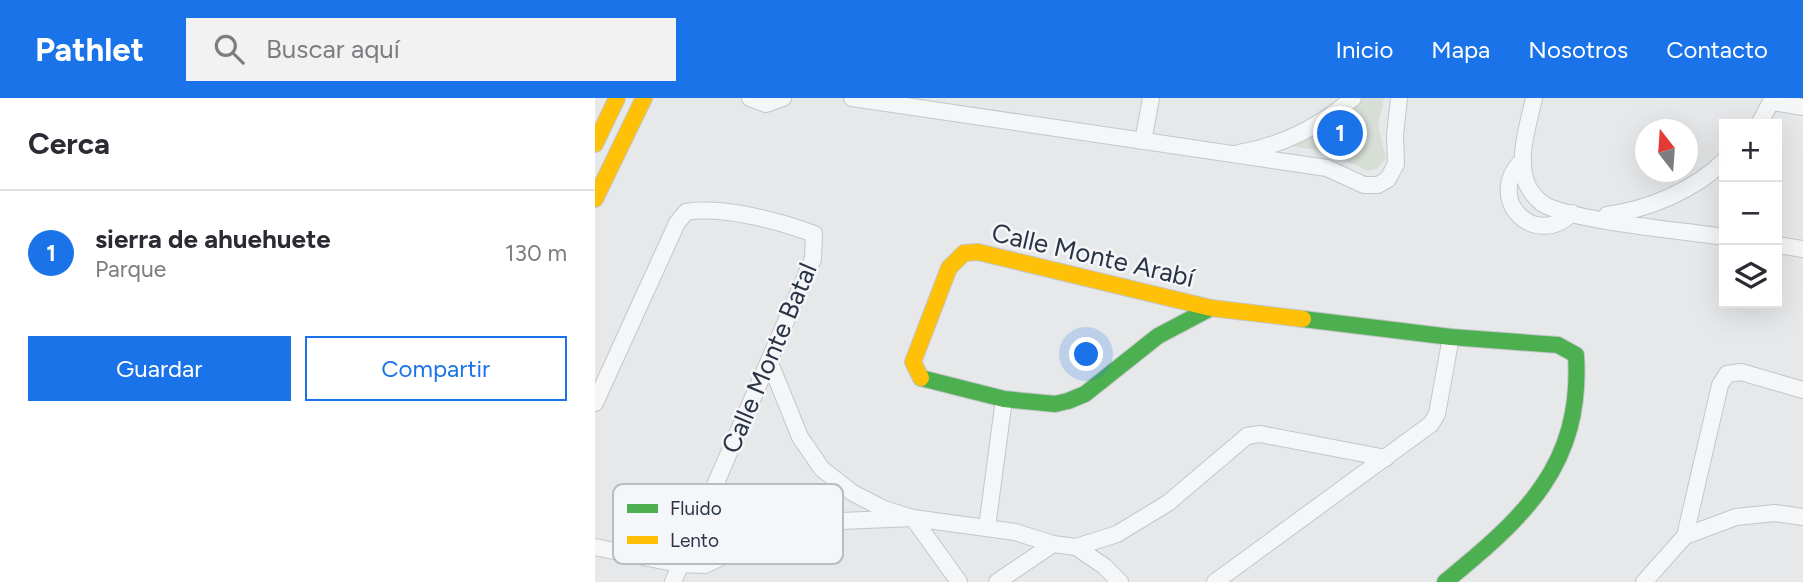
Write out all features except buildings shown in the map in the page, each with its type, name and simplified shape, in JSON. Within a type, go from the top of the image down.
[{"type":"street","points":[[595,144],[617,98]]},
{"type":"street","points":[[595,199],[644,98]]},
{"type":"street","points":[[750,98],[766,104],[783,98]]},
{"type":"street","points":[[852,98],[1327,168],[1364,185],[1378,185],[1388,179],[1394,169],[1399,98]]},
{"type":"street","points":[[1143,141],[1151,98]]},
{"type":"street","points":[[1226,155],[1293,136],[1333,114],[1353,98]]},
{"type":"street","points":[[1534,98],[1523,161],[1525,179],[1532,194],[1543,204],[1591,217],[1719,236]]},
{"type":"street","points":[[1762,119],[1773,100],[1803,107]]},
{"type":"street","points":[[1523,161],[1515,168],[1508,186],[1508,195],[1517,213],[1540,226],[1558,224],[1572,213]]},
{"type":"street","points":[[1591,217],[1646,206],[1673,195],[1719,164]]},
{"type":"street","name":"Calle Monte Batal","points":[[595,403],[677,223],[687,212],[702,209],[788,224],[814,234],[813,259],[770,363],[715,484]]},
{"type":"street","points":[[1782,246],[1803,249]]},
{"type":"street","name":"Calle Monte Arabí","points":[[1211,308],[1158,336],[1085,394],[1055,404],[1004,400],[923,381],[913,362],[949,268],[964,253],[978,252],[1211,308],[1451,337],[1557,345],[1576,355],[1578,374],[1564,450],[1544,492],[1515,524],[1445,582]]},
{"type":"street","points":[[1215,582],[1431,424],[1437,414],[1451,337]]},
{"type":"street","points":[[770,363],[800,437],[822,469],[841,484]]},
{"type":"street","points":[[1685,536],[1720,385],[1727,374],[1741,372],[1803,390]]},
{"type":"street","points":[[987,527],[1004,400]]},
{"type":"street","points":[[843,522],[913,518],[987,527],[1053,544],[1076,547],[1117,534],[1168,503],[1248,436],[1260,434],[1386,458]]},
{"type":"street","points":[[843,485],[884,509],[913,518],[959,582]]},
{"type":"street","points":[[1644,582],[1685,536],[1736,517],[1775,513],[1803,517]]},
{"type":"street","points":[[997,582],[1053,544]]},
{"type":"street","points":[[595,547],[613,551]]},
{"type":"street","points":[[1076,547],[1104,566],[1120,582]]},
{"type":"street","points":[[678,564],[707,564]]},
{"type":"street","name":"Calle Monte Batal","points":[[673,582],[678,564]]},
{"type":"shaded area","points":[[1357,98],[1384,98],[1378,126],[1386,158],[1377,169],[1368,171],[1329,152],[1279,144]]},
{"type":"traffic: fast","points":[[921,378],[1004,399],[1055,404],[1068,401],[1085,394],[1158,336],[1211,308]]},
{"type":"traffic: fast","points":[[1303,319],[1451,337],[1558,345],[1576,355],[1576,394],[1569,428],[1558,459],[1523,511],[1445,582]]},
{"type":"traffic: slow","points":[[595,144],[617,98]]},
{"type":"traffic: slow","points":[[595,199],[644,98]]},
{"type":"traffic: slow","points":[[921,378],[913,362],[949,268],[964,253],[978,252],[1211,308],[1303,319]]},
{"type":"place","name":"sierra de ahuehuete","points":[[1340,133]]}]
